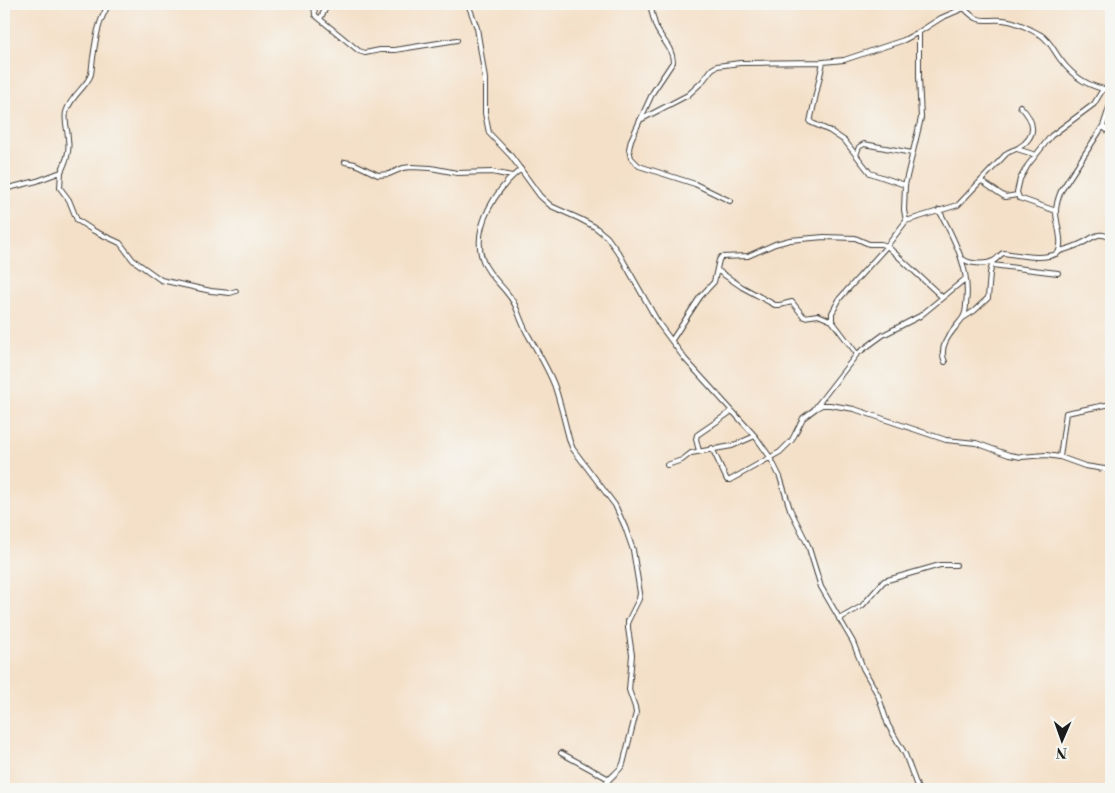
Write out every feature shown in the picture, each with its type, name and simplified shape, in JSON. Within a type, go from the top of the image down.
[{"type":"street","points":[[109,4],[101,17],[98,28],[91,75],[70,101],[66,112],[68,150],[67,160],[61,172],[60,188],[69,200],[77,220],[94,231],[120,243],[128,255],[161,280],[211,291],[236,291]]},
{"type":"street","points":[[314,4],[316,14],[320,19],[359,51],[365,53],[406,49],[456,40]]},
{"type":"street","points":[[320,19],[328,4]]},
{"type":"street","points":[[468,4],[477,28],[482,59],[485,79],[487,127],[495,140],[521,168],[530,184],[551,206],[596,227],[607,237],[620,255],[659,324],[685,358],[755,436],[770,457],[780,478],[790,509],[808,544],[821,587],[853,642],[863,668],[878,695],[884,714],[902,747],[918,789]]},
{"type":"street","points":[[650,4],[656,28],[672,51],[673,62],[653,92],[631,140],[629,149],[631,158],[639,166],[695,184],[730,201]]},
{"type":"street","points":[[640,120],[688,95],[702,82],[712,68],[717,66],[740,63],[844,60],[862,55],[919,32],[965,6],[972,18],[978,20],[1012,21],[1044,37],[1054,48],[1061,60],[1078,78],[1090,86],[1111,90]]},
{"type":"street","points":[[906,221],[904,210],[905,185],[921,118],[919,32]]},
{"type":"street","points":[[823,62],[810,122],[845,141],[870,173],[905,185]]},
{"type":"street","points":[[1017,194],[1020,179],[1051,136],[1094,104],[1103,90]]},
{"type":"street","points":[[1060,251],[1056,211],[1061,192],[1103,126],[1111,102]]},
{"type":"street","points":[[832,321],[832,312],[840,298],[888,246],[906,221],[958,205],[1007,153],[1017,149],[1032,134],[1030,118],[1020,106]]},
{"type":"street","points":[[1103,126],[1111,135]]},
{"type":"street","points":[[856,155],[859,147],[864,144],[912,153]]},
{"type":"street","points":[[1017,149],[1036,155]]},
{"type":"street","points":[[345,162],[355,164],[378,175],[411,167],[431,168],[456,173],[492,172],[512,176]]},
{"type":"street","points":[[521,168],[499,193],[484,218],[480,243],[482,260],[514,303],[555,387],[573,449],[596,477],[615,505],[632,545],[640,586],[639,600],[628,620],[632,655],[629,690],[636,713],[623,764],[620,770],[605,784],[604,789]]},
{"type":"street","points":[[4,189],[37,181],[61,172]]},
{"type":"street","points":[[980,181],[1005,197],[1017,194]]},
{"type":"street","points":[[1017,194],[1020,198],[1056,211]]},
{"type":"street","points":[[939,210],[963,259],[967,299],[963,318]]},
{"type":"street","points":[[946,362],[943,351],[944,344],[956,324],[987,300],[993,263],[1001,253],[1054,255],[1097,235],[1104,234],[1111,238]]},
{"type":"street","points":[[672,340],[700,297],[714,282],[719,260],[724,256],[748,256],[775,244],[797,239],[846,236],[859,238],[869,244],[888,246],[942,297]]},
{"type":"street","points":[[963,259],[969,263],[993,263],[1058,273]]},
{"type":"street","points":[[717,270],[742,287],[775,305],[792,302],[804,317],[818,315],[832,321],[857,354]]},
{"type":"street","points":[[712,448],[728,480],[786,448],[803,418],[814,409],[857,354],[883,335],[920,316],[966,279]]},
{"type":"street","points":[[1060,457],[1066,414],[1111,404]]},
{"type":"street","points":[[814,409],[822,405],[854,409],[946,440],[976,443],[1021,457],[1046,455],[1060,457],[1084,466],[1111,470]]},
{"type":"street","points":[[699,451],[697,435],[732,411]]},
{"type":"street","points":[[667,465],[678,462],[688,455],[699,451],[732,446],[755,436]]},
{"type":"street","points":[[839,619],[862,606],[884,581],[929,567],[956,565]]},
{"type":"street","points":[[561,753],[609,779]]}]
